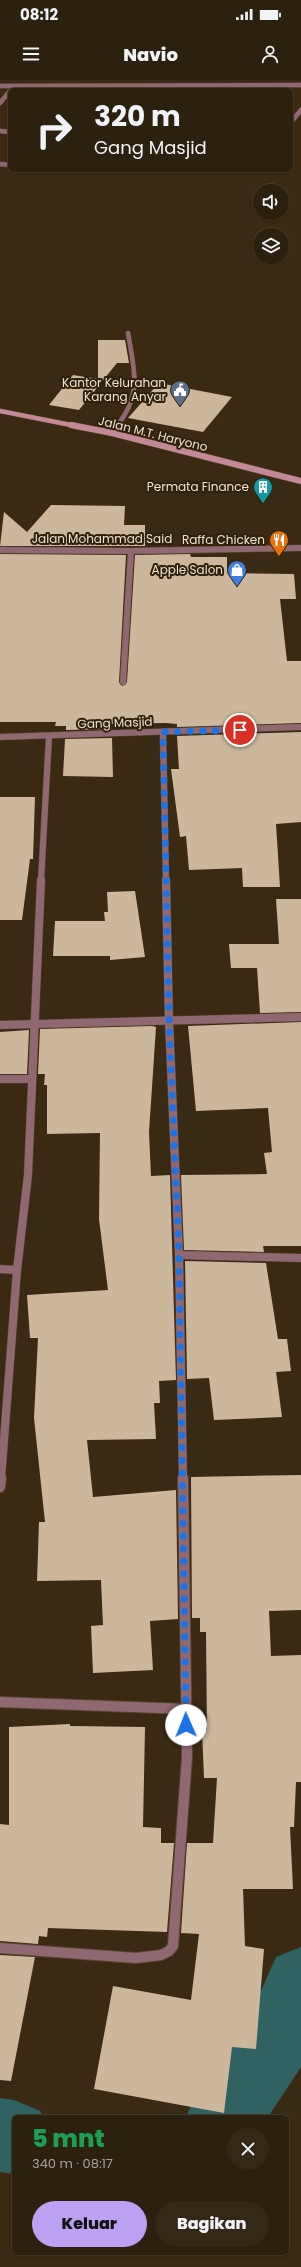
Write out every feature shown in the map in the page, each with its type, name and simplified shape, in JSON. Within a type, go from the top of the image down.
[{"type":"main road","name":"Jalan M.T. Haryono","points":[[0,411],[112,433],[301,481]]},
{"type":"street","points":[[55,86],[64,80]]},
{"type":"street","points":[[99,86],[109,80]]},
{"type":"street","points":[[202,85],[210,80]]},
{"type":"street","points":[[0,86],[301,85]]},
{"type":"street","points":[[0,103],[8,93]]},
{"type":"street","points":[[293,120],[301,110]]},
{"type":"street","points":[[112,433],[131,406],[133,396],[134,377],[128,333]]},
{"type":"street","name":"Jalan Mohammad Said","points":[[0,550],[131,551],[301,548]]},
{"type":"street","points":[[123,682],[131,551]]},
{"type":"street","name":"Gang Masjid","points":[[0,736],[49,736],[301,727]]},
{"type":"street","points":[[0,1948],[136,1958],[161,1955],[169,1951],[173,1946],[184,1806],[186,1709],[179,1255],[169,1020],[163,732]]},
{"type":"street","points":[[0,1487],[3,1405],[28,1175],[31,1079],[49,736]]},
{"type":"street","points":[[0,1025],[301,1017]]},
{"type":"street","points":[[0,1079],[31,1079]]},
{"type":"street","points":[[179,1255],[301,1258]]},
{"type":"street","points":[[0,1269],[17,1270]]},
{"type":"street","points":[[0,1702],[186,1709]]},
{"type":"building","points":[[98,340],[125,340],[129,363],[117,363],[79,410],[49,405],[73,375],[98,379]]},
{"type":"building","name":"Kantor Kelurahan Karang Anyar","points":[[159,383],[232,397],[203,432],[128,418]]},
{"type":"building","points":[[51,505],[125,506],[124,525],[145,525],[145,546],[0,546],[4,512],[27,532]]},
{"type":"building","points":[[0,554],[126,555],[119,682],[122,686],[127,682],[135,555],[190,554],[191,557],[227,557],[227,573],[294,574],[296,599],[280,599],[287,661],[301,661],[301,723],[177,727],[177,724],[166,723],[111,724],[112,729],[66,730],[66,726],[55,726],[56,722],[0,722]]},
{"type":"building","points":[[301,732],[301,822],[276,824],[280,887],[243,887],[242,868],[189,870],[186,836],[180,837],[171,769],[179,769],[177,736]]},
{"type":"building","points":[[112,738],[113,777],[63,776],[65,739]]},
{"type":"building","points":[[0,797],[35,797],[33,859],[30,859],[22,920],[0,920]]},
{"type":"building","points":[[135,891],[145,957],[110,960],[110,956],[53,956],[55,921],[105,921],[104,912],[108,912],[107,892]]},
{"type":"building","points":[[276,899],[301,899],[301,1012],[260,1013],[257,968],[231,968],[229,944],[279,944]]},
{"type":"building","points":[[301,1022],[301,1246],[263,1246],[264,1252],[184,1250],[181,1175],[267,1174],[264,1153],[272,1152],[268,1108],[196,1111],[188,1026]]},
{"type":"building","points":[[156,1027],[149,1132],[151,1176],[170,1175],[176,1380],[159,1381],[160,1403],[154,1403],[156,1439],[87,1440],[93,1497],[176,1490],[178,1619],[150,1621],[153,1670],[93,1673],[91,1626],[103,1625],[101,1580],[37,1581],[39,1522],[45,1522],[34,1418],[38,1338],[30,1338],[27,1295],[108,1290],[99,1219],[100,1133],[47,1134],[47,1085],[44,1085],[45,1074],[38,1074],[40,1029]]},
{"type":"building","points":[[29,1030],[27,1074],[0,1074],[0,1032]]},
{"type":"building","points":[[185,1261],[266,1263],[278,1339],[287,1339],[291,1371],[276,1372],[282,1417],[214,1420],[209,1378],[187,1379]]},
{"type":"building","points":[[301,1475],[301,1610],[269,1611],[271,1656],[301,1655],[301,1782],[296,1782],[294,1827],[290,1827],[293,1889],[243,1889],[245,1946],[264,1949],[256,2049],[232,2047],[224,2113],[94,2089],[113,1986],[191,2000],[199,1934],[181,1933],[187,1843],[213,1843],[217,1778],[204,1778],[202,1730],[207,1730],[206,1632],[200,1632],[200,1618],[192,1618],[191,1477]]},
{"type":"building","points":[[70,1724],[70,1726],[145,1727],[143,1827],[161,1828],[161,1843],[174,1843],[167,1932],[48,1928],[47,1937],[39,1936],[38,1944],[0,1941],[0,1824],[9,1825],[9,1727]]},
{"type":"building","points":[[0,1955],[35,1957],[11,2081],[0,2080]]},
{"type":"waterway","points":[[226,2115],[278,2037],[301,1982]]},
{"type":"waterway","points":[[0,2135],[12,2137]]},
{"type":"place","name":"Kantor Kelurahan Karang Anyar","points":[[180,407]]},
{"type":"place","name":"Permata Finance","points":[[263,504]]},
{"type":"place","name":"Raffa Chicken","points":[[279,557]]},
{"type":"place","name":"Apple Salon","points":[[237,587]]},
{"type":"route","points":[[186,1725],[179,1255],[169,1020],[163,732],[240,730]]}]
